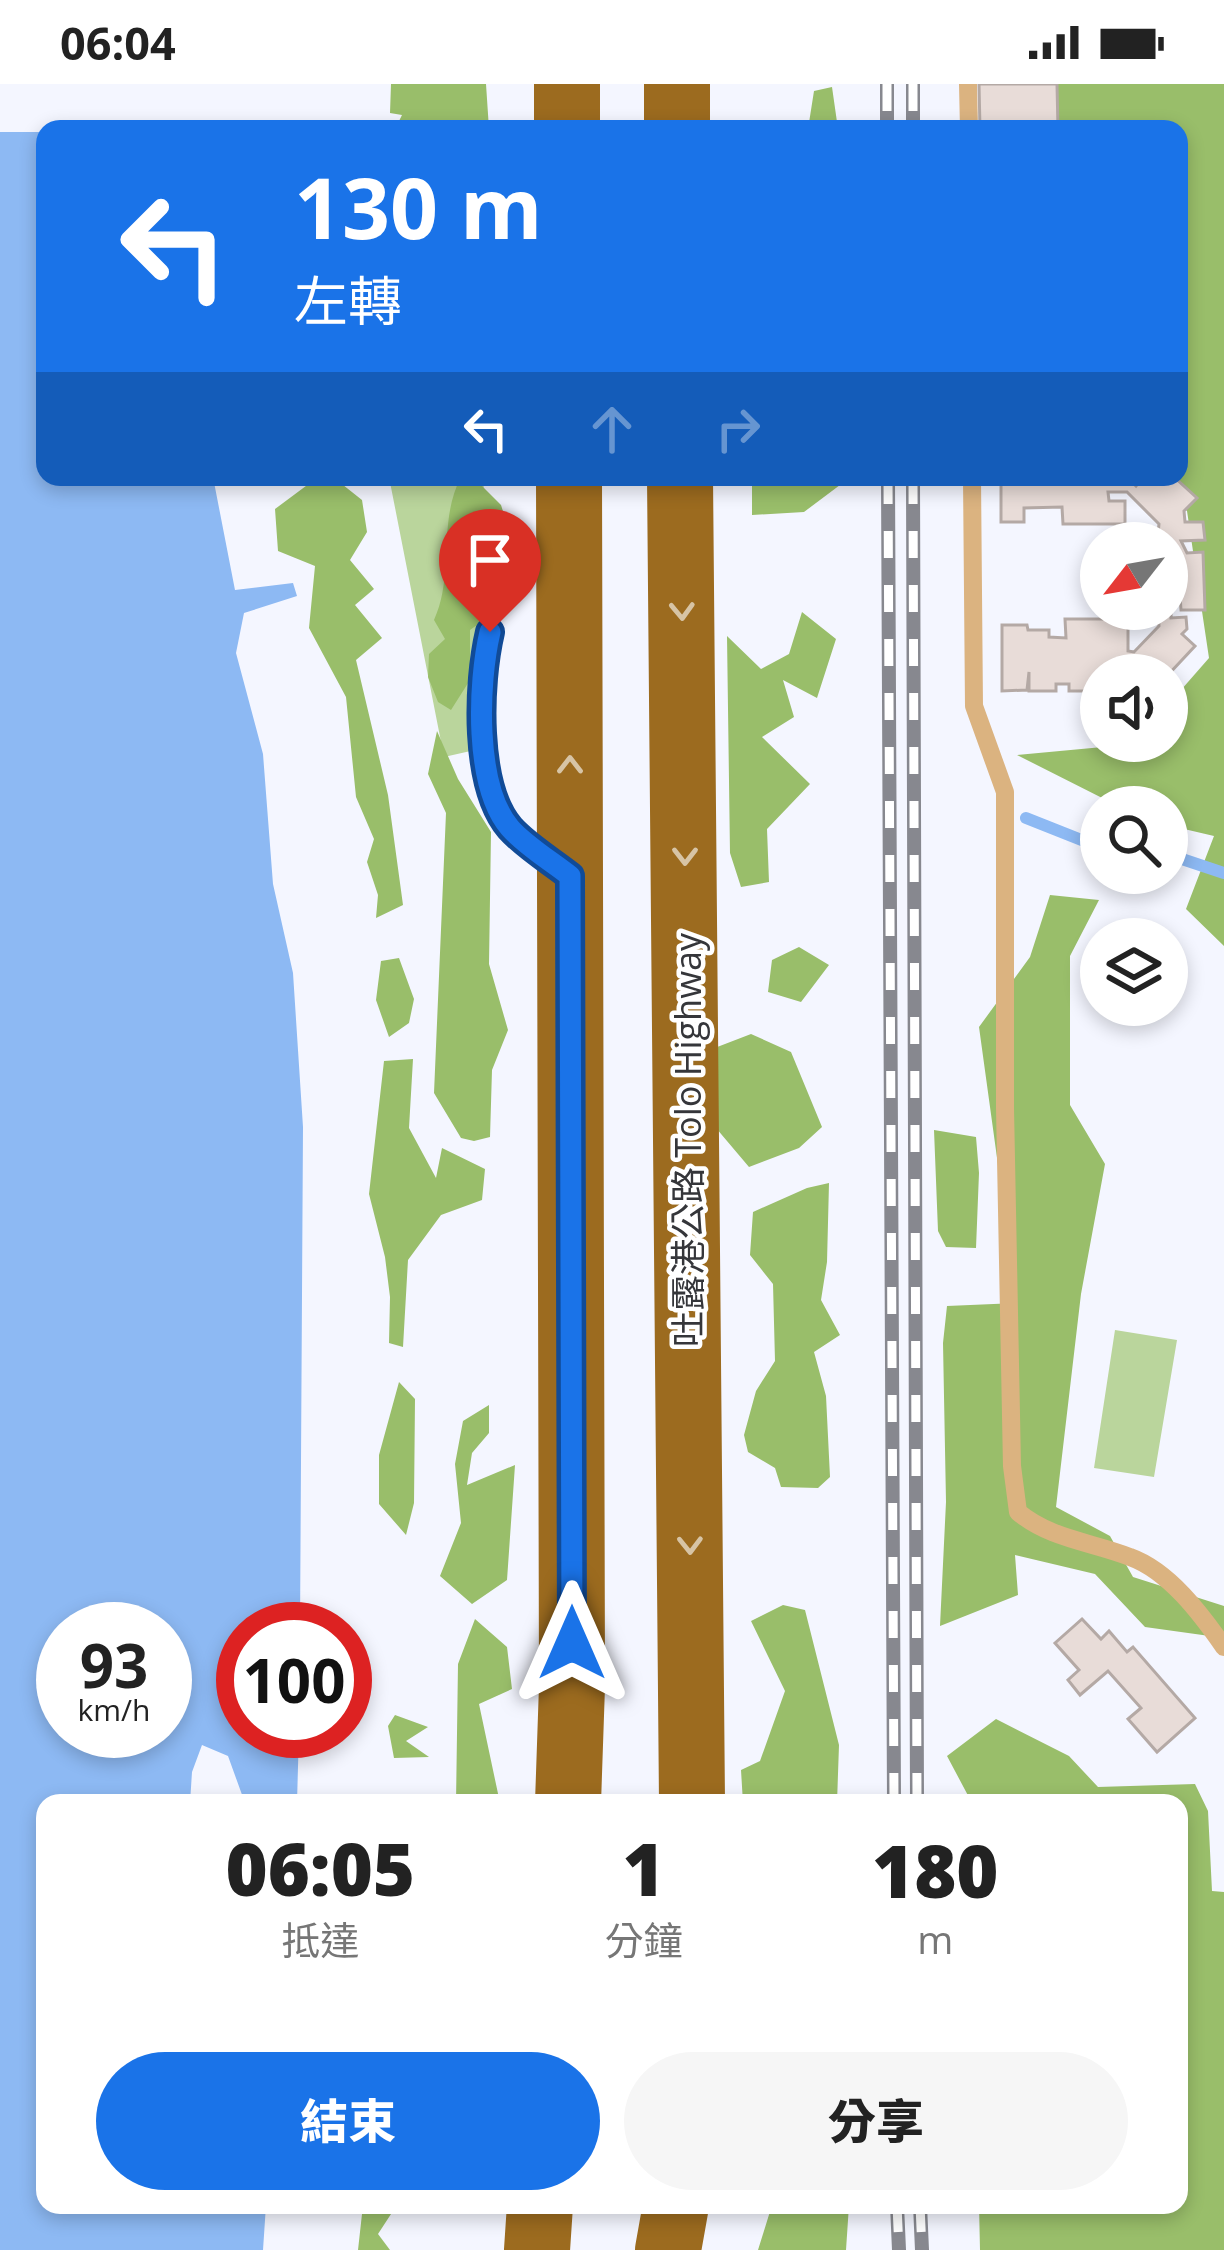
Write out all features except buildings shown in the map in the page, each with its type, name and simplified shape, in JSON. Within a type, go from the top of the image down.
[{"type":"highway","points":[[567,84],[567,120]]},
{"type":"highway","points":[[677,84],[677,120]]},
{"type":"highway","name":"吐露港公路 Tolo Highway","points":[[680,486],[692,1794]]},
{"type":"highway","points":[[568,1794],[572,1687],[569,503]]},
{"type":"highway","points":[[537,2250],[539,2214]]},
{"type":"highway","points":[[668,2250],[678,2214]]},
{"type":"highway","points":[[682,2214],[690,2250]]},
{"type":"lane","points":[[968,84],[969,120]]},
{"type":"lane","points":[[972,486],[974,706],[1005,792],[1012,1466],[1018,1512],[1038,1529],[1136,1558],[1175,1588],[1224,1647]]},
{"type":"lane","points":[[569,503],[497,605],[484,659],[479,716],[492,793],[508,826],[570,876]]},
{"type":"green space","points":[[391,84],[486,84],[488,120],[400,120],[402,115],[390,113]]},
{"type":"green space","points":[[1052,84],[1224,84],[1224,946],[1186,909],[1214,836],[1188,830],[1188,786],[1080,787],[1017,755],[1080,749],[1080,762],[1188,762],[1188,682],[1209,658],[1187,511],[1165,487],[1132,497],[1121,486],[1188,486],[1188,120],[1051,120]]},
{"type":"green space","points":[[832,87],[837,120],[809,120],[814,91]]},
{"type":"green space","points":[[306,486],[344,486],[362,500],[367,532],[350,560],[374,589],[355,605],[382,638],[356,660],[388,795],[403,905],[376,918],[378,895],[367,862],[374,839],[356,797],[346,697],[309,628],[315,566],[278,551],[275,509]]},
{"type":"green space","points":[[391,486],[484,486],[475,750],[444,757]]},
{"type":"green space","points":[[458,486],[482,486],[501,505],[509,530],[491,615],[470,630],[470,680],[451,710],[438,702],[428,677],[429,654],[445,639],[434,620],[444,585]]},
{"type":"green space","points":[[752,486],[839,486],[804,512],[752,515]]},
{"type":"green space","points":[[802,612],[836,639],[817,698],[783,680],[794,717],[762,737],[810,784],[767,829],[769,882],[741,887],[730,853],[727,636],[761,669],[789,654]]},
{"type":"green space","points":[[437,731],[458,779],[491,832],[489,964],[508,1030],[492,1070],[490,1137],[474,1141],[461,1138],[434,1093],[446,813],[428,774]]},
{"type":"green space","points":[[1050,895],[1099,900],[1090,918],[1080,918],[1080,937],[1070,956],[1070,1105],[1105,1164],[1081,1294],[1056,1507],[1110,1536],[1133,1577],[1224,1606],[1224,1638],[1145,1627],[1095,1574],[1015,1555],[1018,1595],[940,1626],[947,1306],[1017,1303],[979,1027],[1030,957]]},
{"type":"green space","points":[[799,947],[829,965],[801,1002],[768,992],[772,960]]},
{"type":"green space","points":[[399,958],[414,999],[409,1023],[389,1037],[376,1000],[381,961]]},
{"type":"green space","points":[[751,1034],[791,1052],[822,1127],[799,1148],[749,1167],[716,1128],[712,1049]]},
{"type":"green space","points":[[413,1059],[409,1128],[436,1178],[442,1148],[485,1169],[482,1200],[441,1215],[408,1260],[403,1347],[389,1343],[385,1257],[369,1194],[384,1061]]},
{"type":"green space","points":[[934,1130],[976,1137],[976,1248],[946,1247],[938,1231]]},
{"type":"green space","points":[[829,1183],[821,1300],[840,1335],[814,1352],[826,1396],[830,1477],[818,1488],[781,1487],[775,1468],[748,1452],[744,1435],[756,1391],[775,1361],[773,1284],[750,1255],[753,1212]]},
{"type":"green space","points":[[1115,1330],[1177,1340],[1154,1477],[1094,1468]]},
{"type":"green space","points":[[399,1382],[415,1399],[414,1503],[406,1535],[379,1504],[379,1455]]},
{"type":"green space","points":[[489,1405],[489,1433],[472,1453],[467,1485],[515,1465],[507,1580],[472,1604],[440,1576],[461,1523],[455,1464],[463,1421]]},
{"type":"green space","points":[[783,1605],[805,1610],[839,1745],[837,1794],[742,1794],[741,1770],[760,1761],[785,1691],[751,1621]]},
{"type":"green space","points":[[475,1619],[507,1647],[512,1689],[479,1704],[498,1794],[456,1794],[458,1664]]},
{"type":"green space","points":[[395,1715],[428,1727],[406,1741],[429,1757],[394,1758],[388,1726]]},
{"type":"green space","points":[[996,1719],[1069,1756],[1098,1787],[1195,1784],[1208,1811],[1212,1891],[1224,1892],[1224,2250],[980,2250],[979,2214],[1188,2214],[1188,1794],[967,1794],[947,1756]]},
{"type":"green space","points":[[362,2214],[391,2214],[378,2234],[390,2250],[358,2250]]},
{"type":"green space","points":[[769,2214],[848,2214],[846,2250],[758,2250]]},
{"type":"water","points":[[0,132],[36,132],[36,486],[215,486],[235,590],[293,583],[297,596],[244,613],[236,653],[263,754],[273,884],[293,973],[303,1127],[300,1602],[216,1602],[216,1751],[202,1745],[192,1772],[191,1794],[36,1794],[36,2214],[265,2214],[263,2250],[0,2250]]},
{"type":"water","points":[[229,1758],[298,1758],[297,1794],[242,1794]]},
{"type":"waterway","points":[[1026,818],[1080,839]]},
{"type":"waterway","points":[[1188,861],[1224,873]]},
{"type":"railway","points":[[887,84],[887,120]]},
{"type":"railway","points":[[913,84],[913,120]]},
{"type":"railway","points":[[888,486],[894,1794]]},
{"type":"railway","points":[[913,486],[917,1794]]},
{"type":"railway","points":[[897,2214],[899,2250]]},
{"type":"railway","points":[[920,2214],[922,2250]]},
{"type":"route","points":[[490,632],[479,716],[492,793],[508,826],[570,876],[572,1643]]}]
